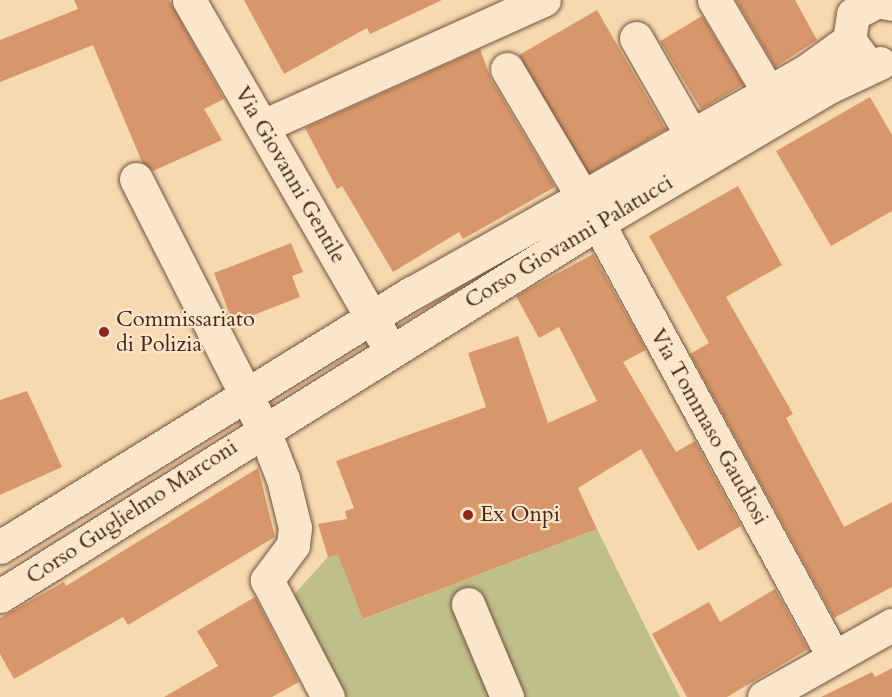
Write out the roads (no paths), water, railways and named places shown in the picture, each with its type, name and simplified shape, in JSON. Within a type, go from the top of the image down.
[{"type":"street","name":"Via Giovanni Gentile","points":[[189,0],[390,351]]},
{"type":"street","points":[[263,126],[544,0]]},
{"type":"street","points":[[714,0],[769,93]]},
{"type":"street","points":[[830,0],[849,34]]},
{"type":"street","name":"Corso Giovanni Palatucci","points":[[263,428],[390,351],[590,211],[692,136],[831,57],[849,34],[853,14],[866,3],[888,2]]},
{"type":"street","name":"Corso Giovanni Palatucci","points":[[849,34],[856,53],[886,61]]},
{"type":"street","points":[[636,38],[692,136]]},
{"type":"street","name":"Corso Giovanni Palatucci","points":[[245,396],[371,317],[590,211],[831,86],[886,61]]},
{"type":"street","name":"Via Tommaso Gaudiosi","points":[[507,69],[590,211],[834,657]]},
{"type":"street","points":[[136,178],[263,428],[283,479],[295,528],[293,545],[267,580],[328,697]]},
{"type":"street","name":"Corso Guglielmo Marconi","points":[[0,547],[245,396]]},
{"type":"street","name":"Corso Guglielmo Marconi","points":[[0,597],[263,428]]},
{"type":"street","points":[[468,604],[507,697]]},
{"type":"street","points":[[764,697],[892,625]]},
{"type":"place","name":"Commissariato di Polizia","points":[[104,332]]},
{"type":"place","name":"Ex Onpi","points":[[468,515]]}]
